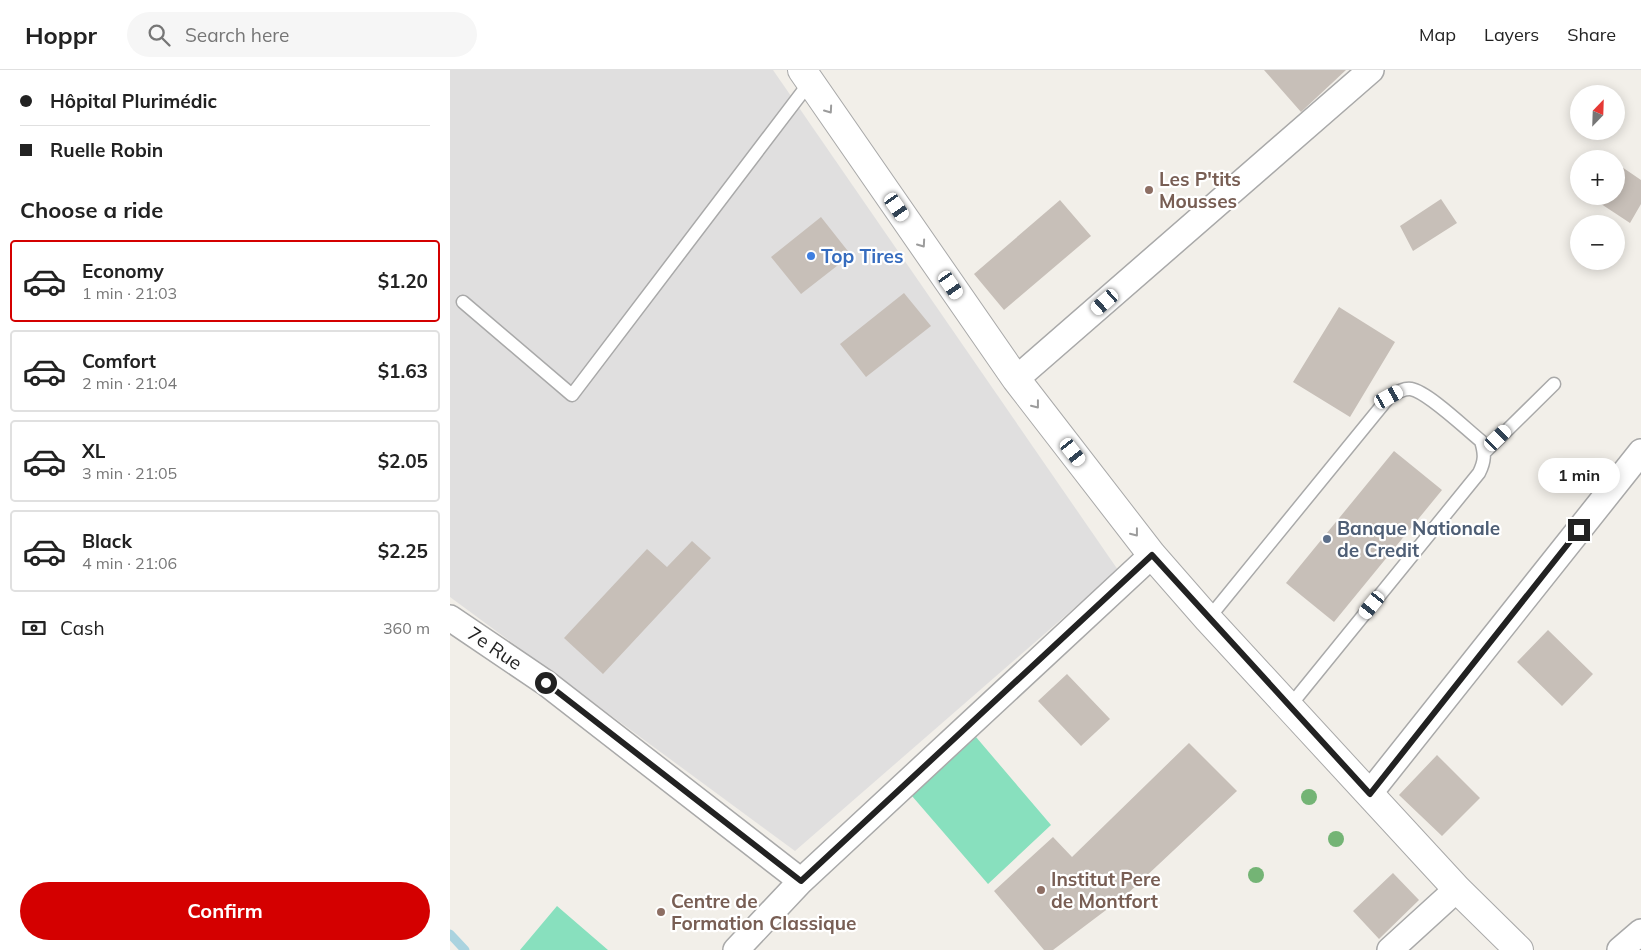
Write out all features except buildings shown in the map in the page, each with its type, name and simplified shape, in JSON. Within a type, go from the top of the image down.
[{"type":"street","points":[[1016,379],[1371,70]]},
{"type":"street","points":[[806,76],[1016,379],[1152,555],[1208,619],[1457,889],[1519,950]]},
{"type":"street","points":[[1370,794],[1641,452]]},
{"type":"street","points":[[736,950],[801,881],[1152,555]]},
{"type":"street","name":"7e Rue","points":[[450,618],[546,683],[801,881]]},
{"type":"street","points":[[1390,950],[1457,889]]},
{"type":"street","points":[[1620,950],[1641,932]]},
{"type":"lane","points":[[463,302],[572,395],[806,76]]},
{"type":"lane","points":[[1485,452],[1554,384]]},
{"type":"lane","points":[[1208,619],[1389,397],[1400,391],[1411,390],[1424,395],[1481,441],[1485,452],[1484,463],[1479,473],[1289,707]]},
{"type":"shaded area","points":[[450,70],[773,70],[1118,570],[795,851],[450,597]]},
{"type":"green space","points":[[976,737],[1051,825],[988,884],[912,796]]},
{"type":"green space","points":[[557,906],[608,950],[520,950]]},
{"type":"waterway","points":[[450,934],[465,950]]},
{"type":"place","name":"Les P'tits Mousses","points":[[1149,190]]},
{"type":"place","name":"Top Tires","points":[[811,256]]},
{"type":"place","name":"Banque Nationale de Credit","points":[[1327,539]]},
{"type":"place","name":"Institut Pere de Montfort","points":[[1041,890]]},
{"type":"place","name":"Centre de Formation Classique","points":[[661,912]]},
{"type":"route","points":[[546,683],[801,881],[1152,555],[1208,619],[1370,794],[1579,530]]}]
